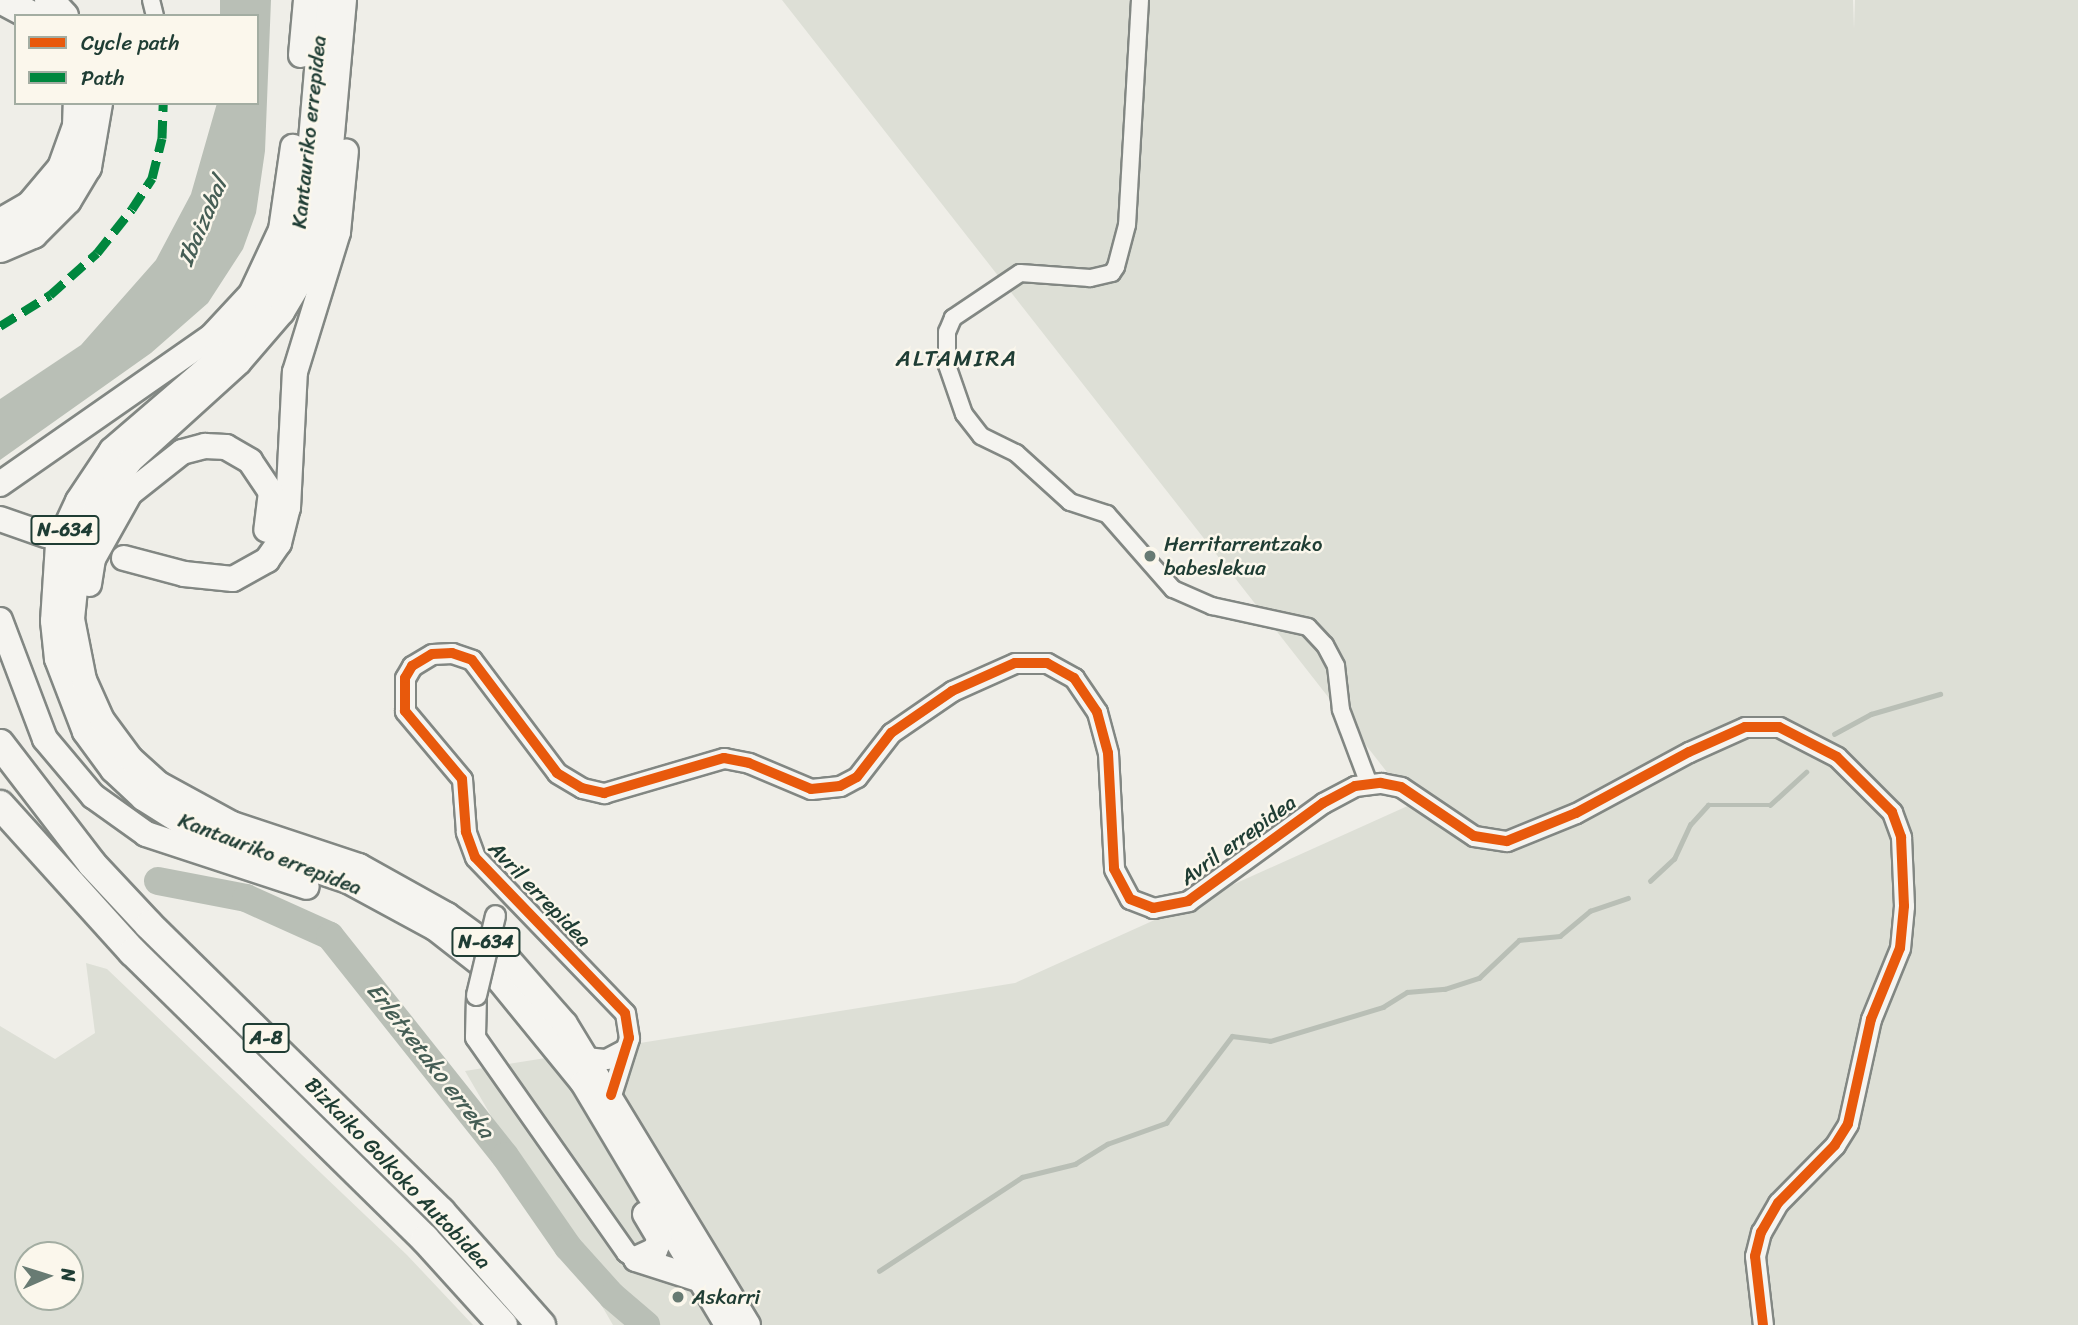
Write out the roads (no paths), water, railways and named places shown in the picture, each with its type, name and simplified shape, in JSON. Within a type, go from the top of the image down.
[{"type":"highway","points":[[2,0],[28,14]]},
{"type":"highway","points":[[49,0],[62,14]]},
{"type":"highway","points":[[0,484],[212,336],[251,294],[270,260],[289,196],[306,0]]},
{"type":"highway","name":"Kantauriko errepidea","points":[[323,0],[306,198],[291,260],[267,302],[227,351],[112,450],[78,501],[58,544],[53,621],[57,659],[85,732],[113,770],[143,798],[181,822],[348,881],[435,928],[495,975],[583,1083],[727,1325]]},
{"type":"highway","points":[[124,558],[189,575],[233,579],[250,573],[267,561],[286,522],[295,372],[338,232],[345,185],[343,9]]},
{"type":"highway","name":"Kantauriko errepidea","points":[[343,9],[326,203],[307,270],[282,312],[239,362],[130,461],[95,512],[79,550],[72,619],[76,652],[94,706],[131,760],[190,804],[232,824],[359,866],[472,931],[531,981],[611,1095],[748,1325]]},
{"type":"highway","points":[[0,223],[30,206],[62,168],[77,126],[78,105]]},
{"type":"highway","points":[[0,248],[33,234],[67,200],[87,167],[98,105]]},
{"type":"highway","points":[[94,706],[87,651],[89,588],[93,559],[110,524],[130,493],[153,471],[182,452],[205,446],[226,447],[262,473],[271,492],[268,526],[261,542],[240,563],[189,575]]},
{"type":"highway","points":[[0,519],[46,536],[0,532]]},
{"type":"highway","points":[[0,620],[45,739],[74,779],[116,814],[146,834],[177,846],[435,928]]},
{"type":"highway","name":"Bizkaiko Golkoko Autobidea","points":[[0,744],[93,864],[149,925],[441,1212],[541,1325]]},
{"type":"highway","name":"Bizkaiko Golkoko Autobidea","points":[[0,805],[133,953],[425,1239],[503,1325]]},
{"type":"highway","points":[[583,1083],[584,1114],[660,1239],[655,1250],[636,1259]]},
{"type":"highway","points":[[636,1259],[701,1280]]},
{"type":"street","points":[[1140,0],[1127,225],[1112,273],[1090,278],[1020,273],[953,318],[947,332],[947,365],[964,414],[982,436],[1016,453],[1070,502],[1107,514],[1173,589],[1212,607],[1308,627],[1325,645],[1336,666],[1341,710],[1369,784]]},
{"type":"street","name":"Avril errepidea","points":[[611,1095],[629,1027],[617,1000],[502,889],[470,848],[461,776],[410,721],[402,705],[403,683],[412,666],[432,654],[452,653],[472,660],[557,773],[577,786],[604,793],[724,758],[749,762],[811,789],[840,786],[857,777],[891,733],[952,691],[1015,663],[1047,663],[1074,678],[1093,705],[1108,753],[1114,869],[1130,899],[1153,908],[1188,901],[1322,803],[1369,784],[1401,787],[1474,836],[1488,841],[1520,839],[1689,752],[1762,725],[1779,727],[1817,744],[1857,773],[1886,803],[1899,827],[1904,861],[1900,948],[1871,1019],[1847,1124],[1835,1145],[1778,1203],[1760,1232],[1755,1264],[1763,1325]]},
{"type":"street","name":"Avril errepidea","points":[[502,889],[475,995],[475,1037],[626,1252],[636,1259]]},
{"type":"street","points":[[586,1057],[606,1059],[625,1049]]},
{"type":"water","name":"Ibaizabal","points":[[220,0],[271,0],[265,151],[256,213],[243,249],[208,303],[151,353],[0,460],[0,399],[81,345],[156,260],[191,194],[216,105],[259,105],[259,14],[220,14]]},
{"type":"waterway","points":[[1834,734],[1871,714],[1940,694]]},
{"type":"waterway","points":[[1650,881],[1674,859],[1690,825],[1708,805],[1770,805],[1806,772]]},
{"type":"waterway","name":"Erletxetako erreka","points":[[158,881],[246,898],[330,936],[505,1156],[568,1247],[612,1296],[646,1325]]},
{"type":"waterway","points":[[879,1271],[1022,1177],[1075,1164],[1107,1144],[1166,1123],[1232,1036],[1270,1041],[1383,1007],[1407,992],[1445,989],[1479,978],[1519,940],[1560,936],[1590,911],[1628,898]]},
{"type":"place","name":"Herritarrentzako babeslekua","points":[[1150,556]]},
{"type":"place","name":"Askarri","points":[[678,1297]]},
{"type":"district","name":"ALTAMIRA","points":[[957,359]]}]
